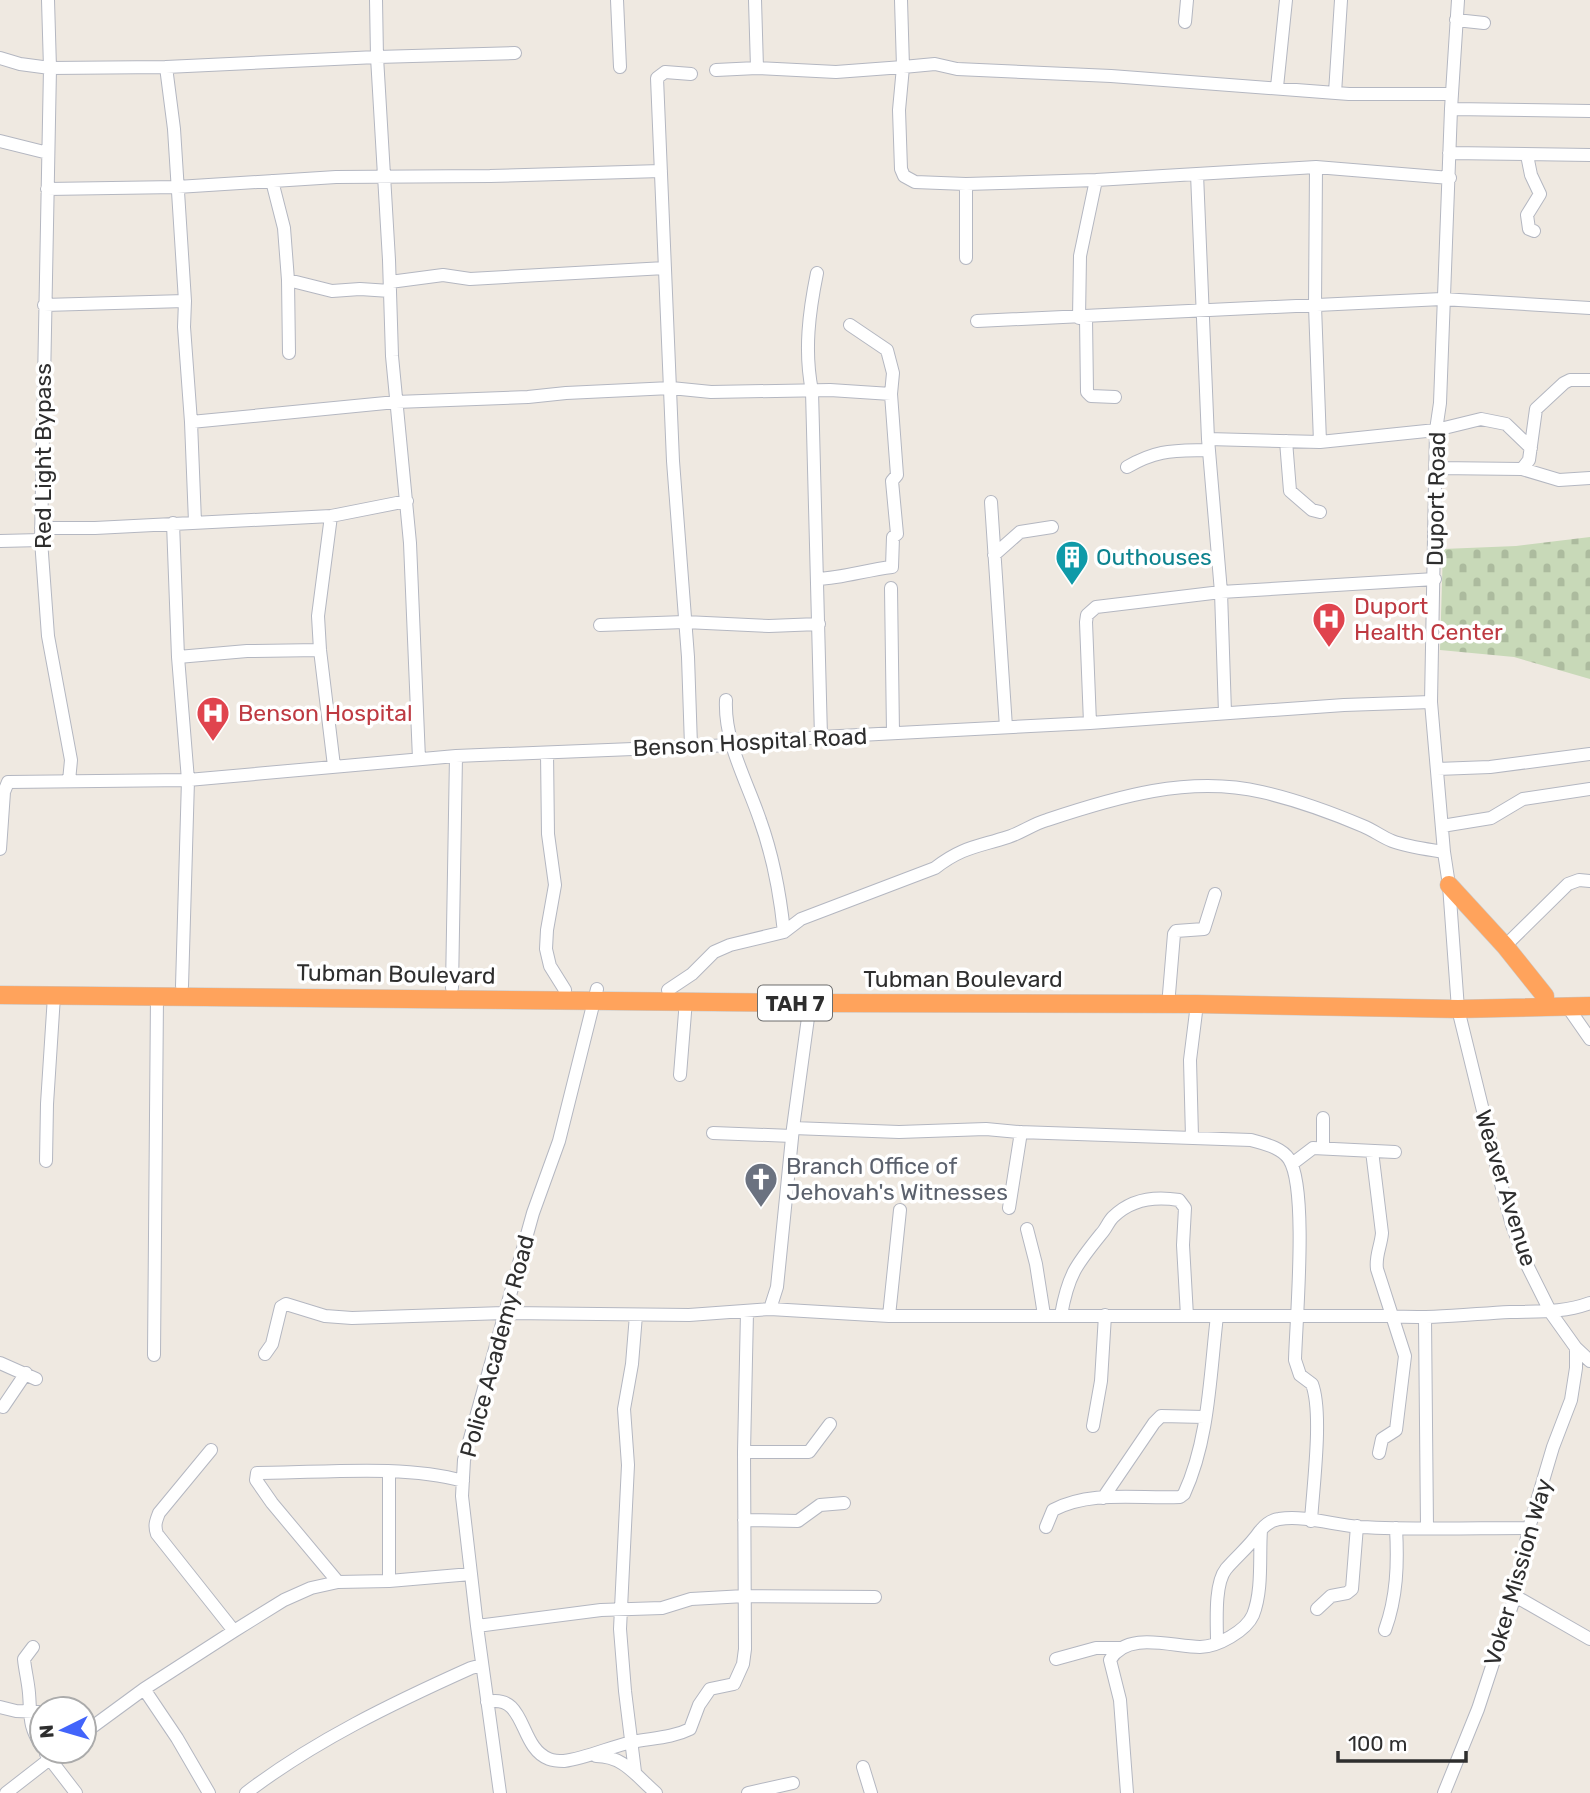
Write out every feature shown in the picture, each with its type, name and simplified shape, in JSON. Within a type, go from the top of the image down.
[{"type":"highway","points":[[1449,885],[1505,946],[1545,996]]},
{"type":"highway","name":"Tubman Boulevard","points":[[0,985],[565,990],[686,1000],[810,1003],[1457,1003],[1545,996],[1590,996]]},
{"type":"highway","name":"Tubman Boulevard","points":[[0,995],[596,994],[668,990],[1169,994],[1590,1006]]},
{"type":"street","name":"Red Light Bypass","points":[[48,0],[50,68],[41,534],[48,636],[71,760],[69,781]]},
{"type":"street","points":[[376,0],[396,402],[407,501],[419,759]]},
{"type":"street","points":[[617,0],[620,67]]},
{"type":"street","points":[[755,0],[757,68]]},
{"type":"street","points":[[901,0],[901,169],[904,176],[915,181],[966,184],[1096,180],[1316,167],[1450,178]]},
{"type":"street","points":[[1185,22],[1186,0]]},
{"type":"street","points":[[1277,87],[1286,0]]},
{"type":"street","points":[[1335,93],[1341,0]]},
{"type":"street","name":"Duport Road","points":[[1457,1003],[1449,885],[1431,702],[1436,430],[1440,403],[1442,299],[1458,0]]},
{"type":"street","points":[[1456,20],[1485,23]]},
{"type":"street","points":[[0,58],[50,68],[166,67],[515,53]]},
{"type":"street","points":[[716,70],[757,68],[836,72],[935,64],[957,69],[1073,73],[1335,93],[1452,94]]},
{"type":"street","points":[[166,67],[174,129],[185,300],[184,327],[195,522]]},
{"type":"street","points":[[691,74],[666,72],[657,78],[673,461],[691,746]]},
{"type":"street","points":[[1451,109],[1590,111]]},
{"type":"street","points":[[0,141],[48,153]]},
{"type":"street","points":[[1449,153],[1590,155]]},
{"type":"street","points":[[1527,155],[1531,175],[1544,195],[1527,215],[1529,229],[1534,231]]},
{"type":"street","points":[[1316,167],[1315,306],[1320,442]]},
{"type":"street","points":[[47,189],[177,187],[384,176],[661,172]]},
{"type":"street","points":[[1197,174],[1208,444],[1221,592],[1224,713]]},
{"type":"street","points":[[1096,180],[1080,256],[1087,392],[1091,396],[1115,397]]},
{"type":"street","points":[[272,181],[284,228],[289,353]]},
{"type":"street","points":[[966,184],[966,258]]},
{"type":"street","points":[[288,280],[332,291],[390,286],[443,275],[470,279],[665,268]]},
{"type":"street","points":[[817,274],[809,310],[808,372],[812,391],[821,737]]},
{"type":"street","points":[[977,321],[1442,299],[1590,308]]},
{"type":"street","points":[[44,305],[185,300]]},
{"type":"street","points":[[818,579],[838,578],[863,570],[892,566],[893,537],[897,534],[892,481],[897,475],[891,394],[893,373],[887,350],[850,326]]},
{"type":"street","points":[[1522,469],[1529,460],[1536,409],[1564,383],[1570,380],[1590,380]]},
{"type":"street","points":[[191,422],[396,402],[671,388],[711,392],[812,391],[891,394]]},
{"type":"street","points":[[1127,467],[1148,455],[1208,444],[1320,442],[1436,430],[1481,419],[1506,424],[1531,447]]},
{"type":"street","points":[[1286,441],[1290,491],[1312,510],[1320,512]]},
{"type":"street","points":[[1437,468],[1522,469],[1559,480],[1590,478]]},
{"type":"street","points":[[0,541],[95,528],[331,516],[407,501]]},
{"type":"street","points":[[990,502],[1006,727]]},
{"type":"street","points":[[331,516],[320,589],[320,650],[334,766]]},
{"type":"street","points":[[173,523],[178,657],[188,780],[182,986]]},
{"type":"street","points":[[994,555],[1020,532],[1052,527]]},
{"type":"street","points":[[1090,723],[1086,622],[1091,610],[1107,605],[1221,592],[1435,579]]},
{"type":"street","points":[[891,588],[893,733]]},
{"type":"street","points":[[600,625],[685,622],[769,626],[819,624]]},
{"type":"street","points":[[178,657],[247,651],[320,650]]},
{"type":"street","points":[[726,700],[726,724],[772,860],[784,932]]},
{"type":"street","name":"Benson Hospital Road","points":[[69,781],[188,780],[456,756],[733,745],[821,737],[1431,702]]},
{"type":"street","points":[[547,753],[548,834],[555,885],[546,949],[550,966],[565,990]]},
{"type":"street","points":[[1437,769],[1490,766],[1590,754]]},
{"type":"street","points":[[452,988],[456,756]]},
{"type":"street","points":[[0,849],[4,782],[69,781]]},
{"type":"street","points":[[668,990],[692,974],[714,953],[730,945],[784,932],[801,919],[935,867],[973,845],[1009,837],[1044,821],[1150,791],[1183,786],[1259,791],[1313,806],[1366,827],[1391,841],[1444,852]]},
{"type":"street","points":[[1442,826],[1491,818],[1523,799],[1590,789]]},
{"type":"street","points":[[1505,946],[1568,884],[1579,880],[1590,881]]},
{"type":"street","points":[[1169,994],[1174,934],[1176,931],[1203,929],[1215,894]]},
{"type":"street","name":"Police Academy Road","points":[[500,1793],[462,1496],[464,1460],[503,1313],[533,1213],[559,1141],[596,994]]},
{"type":"street","points":[[46,1161],[54,996]]},
{"type":"street","points":[[153,1355],[157,996]]},
{"type":"street","points":[[680,1075],[686,1000]]},
{"type":"street","points":[[770,1309],[777,1287],[792,1132],[810,1003]]},
{"type":"street","name":"Weaver Avenue","points":[[1457,1003],[1482,1115],[1513,1225],[1528,1267],[1551,1313],[1576,1348],[1590,1361]]},
{"type":"street","points":[[1192,1138],[1191,1060],[1197,1004]]},
{"type":"street","points":[[1567,1006],[1590,1040]]},
{"type":"street","points":[[1323,1118],[1323,1148]]},
{"type":"street","points":[[713,1133],[986,1129],[1251,1140],[1266,1144],[1286,1155],[1298,1182],[1299,1251],[1295,1360],[1300,1375],[1312,1384],[1316,1407],[1311,1521]]},
{"type":"street","points":[[1009,1208],[1021,1132]]},
{"type":"street","points":[[1292,1164],[1310,1149],[1395,1152]]},
{"type":"street","points":[[1371,1151],[1382,1233],[1376,1259],[1405,1356],[1396,1430],[1382,1439],[1379,1453]]},
{"type":"street","points":[[1061,1315],[1073,1272],[1081,1257],[1105,1231],[1111,1218],[1133,1203],[1163,1199],[1179,1200],[1185,1209],[1183,1245],[1187,1316]]},
{"type":"street","points":[[889,1316],[900,1210]]},
{"type":"street","points":[[1027,1229],[1044,1315]]},
{"type":"street","points":[[265,1354],[272,1344],[281,1307],[286,1304],[325,1316],[352,1318],[503,1313],[636,1315],[770,1309],[889,1316],[1391,1316],[1425,1319],[1513,1312],[1551,1313],[1590,1303]]},
{"type":"street","points":[[487,1702],[504,1701],[513,1707],[533,1745],[543,1757],[553,1761],[565,1761],[631,1742],[679,1734],[690,1728],[699,1705],[710,1689],[734,1684],[746,1649],[744,1452],[747,1312]]},
{"type":"street","points":[[635,1772],[621,1629],[628,1465],[625,1398],[632,1364],[636,1315]]},
{"type":"street","points":[[1093,1426],[1101,1381],[1105,1315]]},
{"type":"street","points":[[1046,1527],[1053,1510],[1078,1501],[1103,1498],[1170,1498],[1184,1494],[1197,1460],[1205,1418],[1217,1316]]},
{"type":"street","points":[[1425,1319],[1427,1527]]},
{"type":"street","name":"Voker Mission Way","points":[[1444,1793],[1478,1709],[1515,1596],[1530,1528],[1553,1447],[1571,1400],[1576,1348]]},
{"type":"street","points":[[0,1363],[31,1376],[3,1407]]},
{"type":"street","points":[[1103,1498],[1161,1416],[1205,1418]]},
{"type":"street","points":[[744,1452],[809,1452],[830,1424]]},
{"type":"street","points":[[211,1450],[159,1513],[155,1529],[234,1631]]},
{"type":"street","points":[[389,1472],[389,1581]]},
{"type":"street","points":[[338,1582],[272,1503],[255,1476],[257,1474],[389,1472],[444,1476],[463,1481]]},
{"type":"street","points":[[744,1520],[797,1521],[820,1505],[844,1503]]},
{"type":"street","points":[[1217,1642],[1220,1580],[1225,1570],[1267,1523],[1278,1519],[1396,1528],[1530,1528]]},
{"type":"street","points":[[1317,1609],[1331,1596],[1353,1589],[1357,1526]]},
{"type":"street","points":[[1385,1630],[1392,1611],[1396,1585],[1396,1528]]},
{"type":"street","points":[[1056,1659],[1096,1648],[1121,1648],[1132,1644],[1203,1647],[1227,1639],[1244,1629],[1257,1600],[1261,1530]]},
{"type":"street","points":[[98,1721],[234,1631],[284,1600],[311,1588],[338,1582],[471,1574]]},
{"type":"street","points":[[477,1626],[622,1609],[662,1608],[691,1598],[745,1595],[875,1597]]},
{"type":"street","points":[[1515,1596],[1590,1639]]},
{"type":"street","points":[[29,1695],[24,1659],[33,1647]]},
{"type":"street","points":[[1121,1648],[1112,1656],[1110,1665],[1120,1700],[1127,1793]]},
{"type":"street","points":[[246,1793],[272,1773],[393,1703],[482,1665]]},
{"type":"street","points":[[144,1689],[209,1793]]},
{"type":"street","points":[[1,1709],[28,1712]]},
{"type":"street","points":[[582,1756],[611,1757],[621,1761],[656,1793]]},
{"type":"street","points":[[6,1793],[35,1765]]},
{"type":"street","points":[[58,1765],[76,1793]]},
{"type":"street","points":[[863,1767],[871,1793]]},
{"type":"street","points":[[748,1793],[793,1783]]},
{"type":"green space","points":[[1590,537],[1590,679],[1514,657],[1440,650],[1443,549],[1516,546]]},
{"type":"place","name":"Outhouses","points":[[1072,587]]},
{"type":"place","name":"Duport Health Center","points":[[1329,649]]},
{"type":"place","name":"Benson Hospital","points":[[213,743]]},
{"type":"place","name":"Branch Office of Jehovah's Witnesses","points":[[761,1209]]}]
